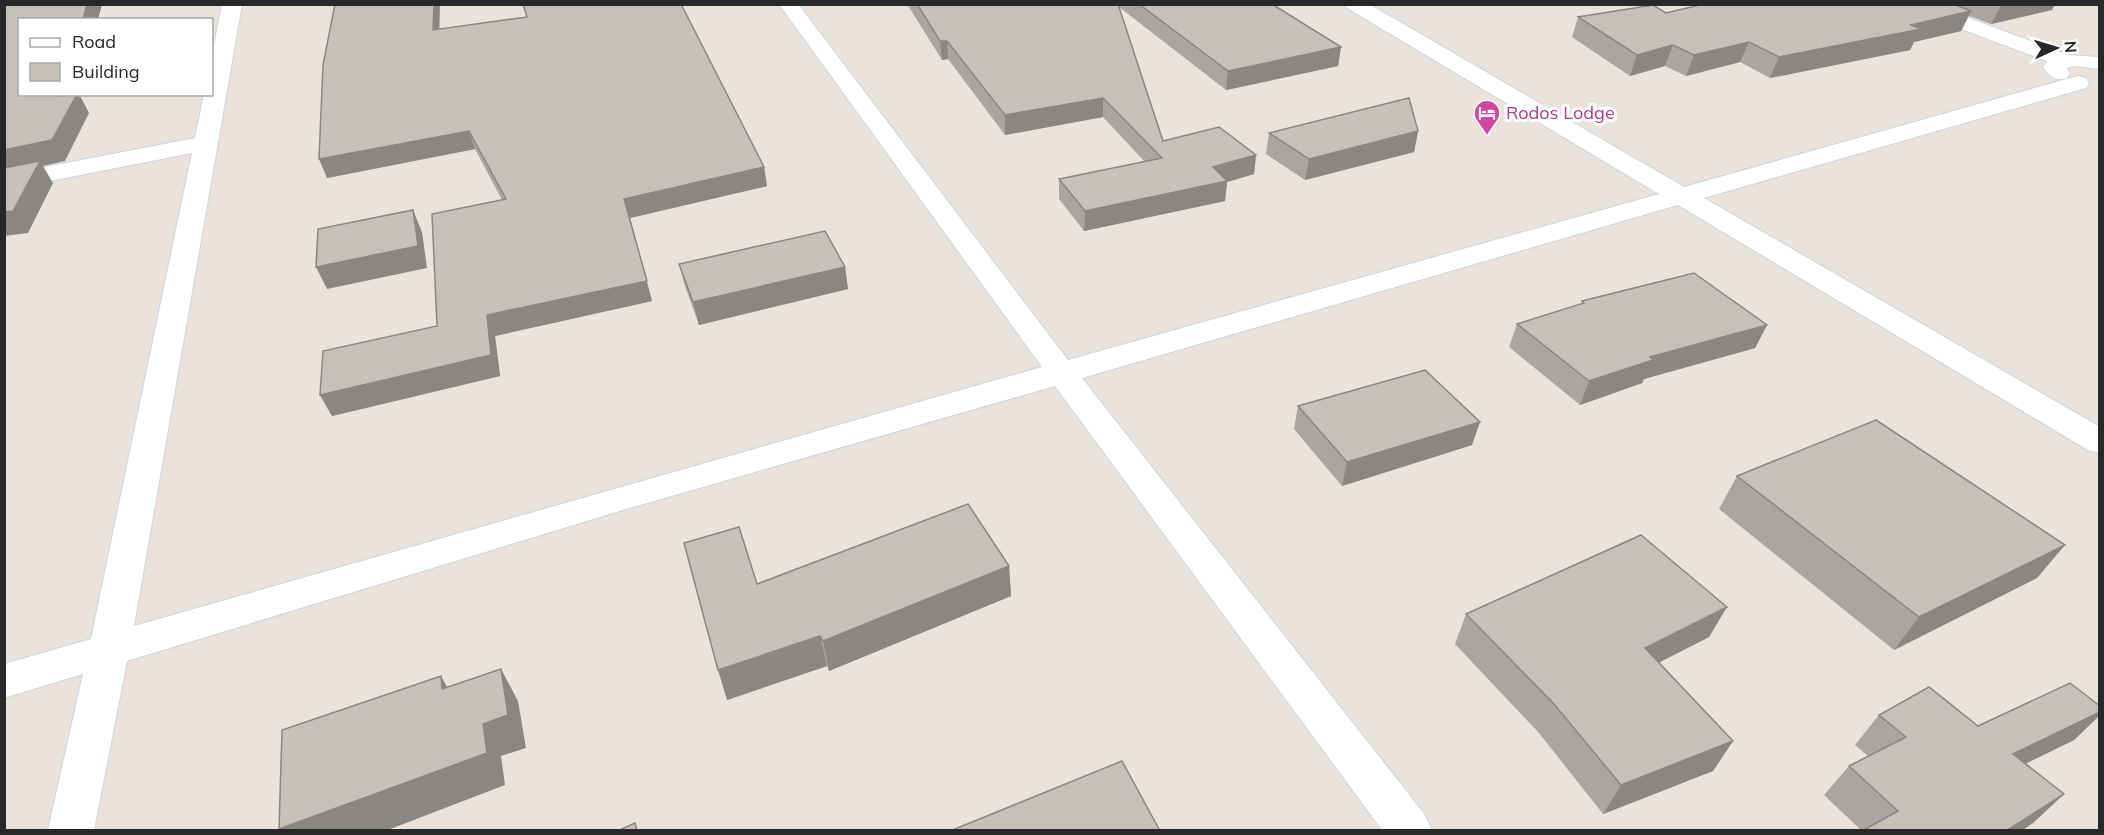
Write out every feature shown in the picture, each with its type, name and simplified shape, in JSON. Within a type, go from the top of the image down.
[{"type":"street","points":[[71,831],[109,651],[232,4]]},
{"type":"street","points":[[788,4],[1062,373],[1409,831]]},
{"type":"street","points":[[1354,4],[2100,442]]},
{"type":"street","points":[[1912,4],[2085,74]]},
{"type":"street","points":[[4,681],[615,500],[1682,197],[2085,74]]},
{"type":"street","points":[[4,183],[205,143]]},
{"type":"building","points":[[4,4],[87,4],[84,18],[18,18],[18,96],[76,96],[52,140],[4,150]]},
{"type":"building","points":[[335,4],[434,4],[433,30],[527,17],[523,4],[681,4],[764,167],[624,199],[647,281],[487,315],[491,355],[320,395],[323,351],[437,326],[432,214],[506,199],[469,131],[319,159],[323,65]]},
{"type":"building","points":[[917,4],[1118,4],[1163,141],[1219,127],[1256,155],[1213,167],[1227,181],[1085,211],[1059,179],[1162,158],[1103,98],[1005,115],[947,41],[940,41]]},
{"type":"building","points":[[1139,4],[1272,4],[1341,47],[1228,71]]},
{"type":"building","points":[[1704,4],[1953,4],[1971,11],[1911,25],[1921,29],[1779,57],[1749,42],[1694,55],[1673,45],[1637,55],[1578,17],[1653,5],[1666,13]]},
{"type":"building","points":[[1409,98],[1418,131],[1309,159],[1269,133]]},
{"type":"building","points":[[40,161],[13,211],[4,212],[4,168]]},
{"type":"building","points":[[413,210],[418,246],[316,267],[318,229]]},
{"type":"building","points":[[825,231],[845,267],[693,302],[679,264]]},
{"type":"building","points":[[1694,273],[1767,325],[1650,357],[1653,360],[1589,381],[1517,324],[1584,303],[1582,301]]},
{"type":"building","points":[[1425,370],[1480,422],[1347,462],[1298,406]]},
{"type":"building","points":[[1876,420],[2065,545],[1919,617],[1737,476]]},
{"type":"building","points":[[968,504],[1009,566],[823,641],[820,636],[718,670],[684,543],[739,527],[757,584]]},
{"type":"building","points":[[1641,535],[1727,607],[1645,648],[1733,741],[1621,785],[1554,704],[1466,614]]},
{"type":"building","points":[[501,669],[508,715],[483,724],[487,753],[279,829],[282,730],[441,676],[442,689]]},
{"type":"building","points":[[2070,683],[2100,706],[2100,712],[2013,754],[2064,794],[2009,829],[2010,831],[1862,831],[1898,811],[1849,766],[1906,737],[1879,715],[1929,687],[1978,726]]},
{"type":"building","points":[[1122,761],[1160,831],[950,831]]},
{"type":"building","points":[[635,823],[637,831],[617,831]]},
{"type":"place","name":"Rodos Lodge","points":[[1487,136]]}]
